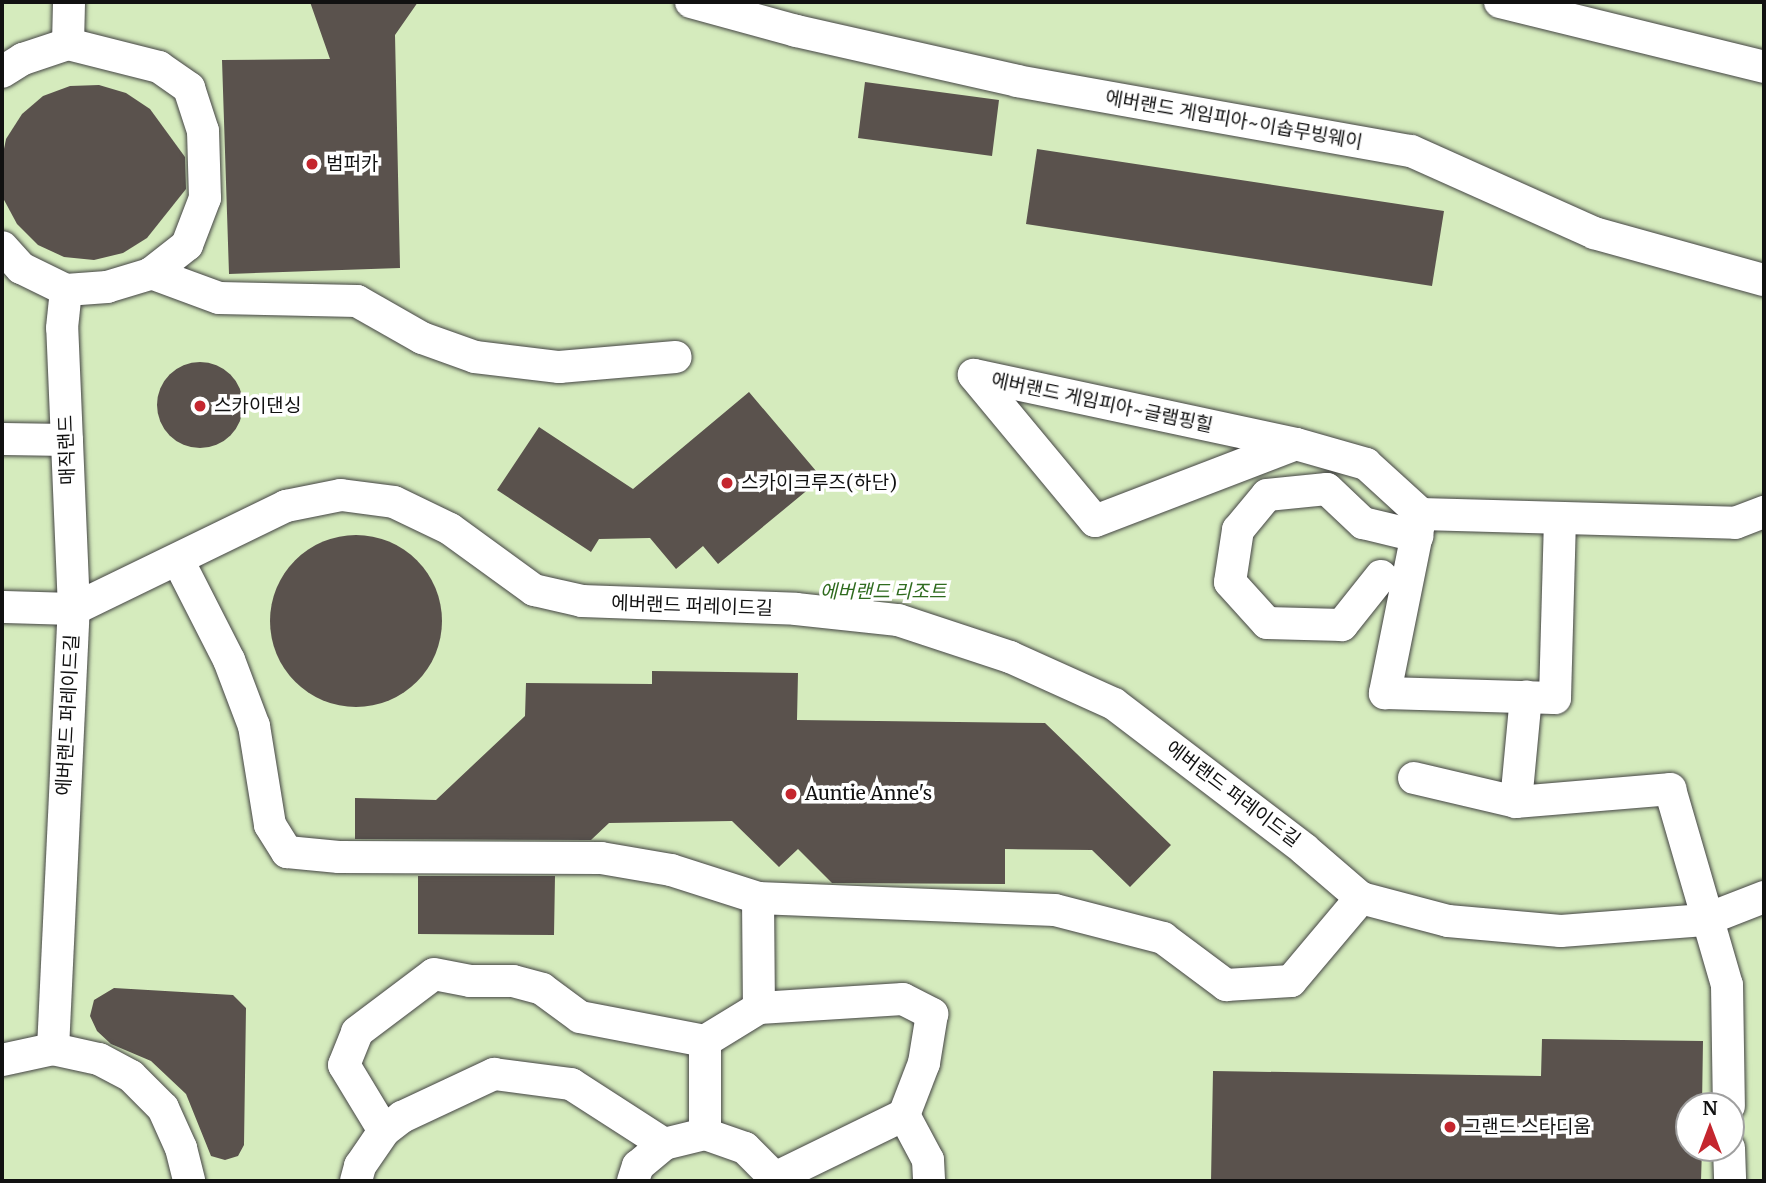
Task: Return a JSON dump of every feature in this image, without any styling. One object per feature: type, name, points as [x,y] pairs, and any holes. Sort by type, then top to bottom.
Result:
[{"type":"street","points":[[68,44],[69,2]]},
{"type":"street","name":"에버랜드 게임피아~이솝무빙웨이","points":[[691,2],[796,31],[1017,81],[1411,151],[1594,233],[1764,280]]},
{"type":"street","points":[[1500,2],[1764,67]]},
{"type":"street","points":[[2,72],[23,59],[68,44],[159,67],[189,88],[203,131],[205,198],[187,244],[151,273],[107,287],[65,290],[21,268],[2,247]]},
{"type":"street","points":[[151,273],[219,298],[357,302],[422,338],[475,357],[559,367],[676,357]]},
{"type":"street","name":"매직랜드","points":[[65,290],[67,440],[74,609]]},
{"type":"street","name":"에버랜드 게임피아~글램핑힐","points":[[1296,444],[1095,521],[974,375],[1296,444],[1366,464],[1419,525]]},
{"type":"street","points":[[2,439],[67,440]]},
{"type":"street","points":[[1381,576],[1342,625],[1267,622],[1230,582],[1238,530],[1267,495],[1327,489],[1363,523],[1419,525],[1560,518],[1735,523],[1764,512]]},
{"type":"street","name":"에버랜드 퍼레이드길","points":[[53,1049],[74,609],[179,562],[286,506],[341,495],[394,502],[450,529],[534,590],[546,593],[582,601],[796,609],[898,620],[1010,657],[1114,704],[1304,849],[1361,898],[1448,921],[1561,931],[1705,920],[1764,897]]},
{"type":"street","points":[[1419,525],[1385,693],[1555,698],[1560,518]]},
{"type":"street","points":[[179,562],[239,686],[254,726],[270,825],[287,852],[339,857],[601,858],[671,870],[758,898],[1055,910],[1163,938],[1226,985],[1291,981],[1361,898]]},
{"type":"street","points":[[2,607],[74,609]]},
{"type":"street","points":[[1517,802],[1526,696]]},
{"type":"street","points":[[1414,778],[1517,802],[1670,789],[1705,920],[1727,985],[1729,1092]]},
{"type":"street","points":[[758,898],[759,1008]]},
{"type":"street","points":[[384,1131],[344,1065],[357,1032],[434,974],[470,981],[513,981],[542,989],[580,1017],[705,1041],[759,1008],[903,999],[932,1014],[923,1063],[905,1115],[776,1180],[745,1148],[705,1134],[664,1144],[638,1166],[634,1181]]},
{"type":"street","points":[[705,1041],[705,1134]]},
{"type":"street","points":[[2,1060],[53,1049],[99,1059],[131,1076],[163,1108],[181,1148],[189,1181]]},
{"type":"street","points":[[356,1181],[360,1166],[384,1131],[435,1099],[494,1074],[571,1084],[664,1144]]},
{"type":"street","points":[[905,1115],[929,1160],[929,1181]]},
{"type":"street","points":[[1729,1162],[1730,1181]]},
{"type":"green space","name":"에버랜드 리조트","points":[[2,2],[1764,2],[1764,1181],[2,1181]]},
{"type":"building","name":"범퍼카","points":[[310,2],[418,2],[395,35],[400,268],[229,274],[222,60],[330,59]]},
{"type":"building","points":[[865,82],[999,100],[992,156],[858,138]]},
{"type":"building","points":[[99,85],[126,93],[150,109],[185,157],[186,189],[147,238],[123,253],[94,260],[64,257],[38,245],[17,224],[3,198],[2,159],[6,139],[22,114],[43,96],[70,86]]},
{"type":"building","points":[[1037,149],[1444,211],[1432,286],[1026,224]]},
{"type":"building","name":"스카이댄싱","points":[[200,362],[217,365],[236,381],[243,405],[240,422],[224,441],[200,448],[183,445],[164,429],[157,405],[160,388],[176,369]]},
{"type":"building","name":"스카이크루즈(하단)","points":[[749,392],[822,478],[718,564],[703,546],[676,569],[650,538],[599,539],[591,552],[497,490],[539,427],[633,489]]},
{"type":"building","points":[[356,535],[389,541],[417,560],[436,588],[442,621],[436,654],[417,682],[389,701],[356,707],[323,701],[295,682],[276,654],[270,621],[276,588],[295,560],[323,541]]},
{"type":"building","points":[[652,671],[798,673],[797,720],[1045,723],[1171,845],[1130,887],[1092,850],[1005,849],[1005,884],[832,883],[798,849],[779,867],[732,821],[609,823],[591,840],[355,839],[355,798],[436,800],[525,716],[526,683],[652,684]]},
{"type":"building","points":[[418,876],[555,876],[554,935],[418,934]]},
{"type":"building","points":[[114,988],[233,995],[246,1008],[244,1145],[238,1156],[225,1160],[211,1156],[186,1094],[151,1061],[111,1044],[97,1031],[90,1016],[94,1000]]},
{"type":"building","name":"그랜드 스타디움","points":[[1542,1039],[1703,1041],[1702,1092],[1675,1092],[1675,1162],[1702,1162],[1701,1181],[1211,1181],[1213,1071],[1541,1076]]},
{"type":"place","name":"범퍼카","points":[[312,164]]},
{"type":"place","name":"스카이댄싱","points":[[200,406]]},
{"type":"place","name":"스카이크루즈(하단)","points":[[727,483]]},
{"type":"place","name":"Auntie Anne's","points":[[791,794]]},
{"type":"place","name":"그랜드 스타디움","points":[[1450,1127]]}]
